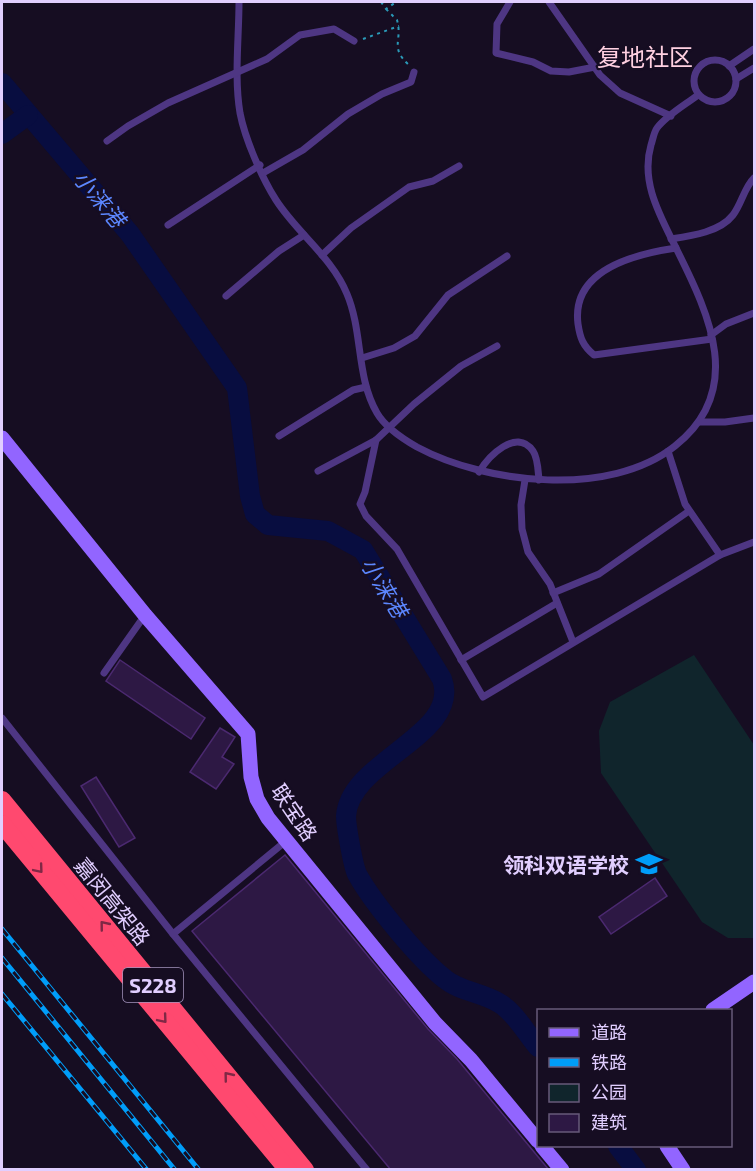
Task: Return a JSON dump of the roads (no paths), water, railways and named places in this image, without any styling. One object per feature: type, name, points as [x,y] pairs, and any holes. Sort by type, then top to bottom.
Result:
[{"type":"highway","name":"嘉闵高架路","points":[[2,800],[305,1170]]},
{"type":"highway","name":"嘉闵高架路","points":[[2,824],[288,1170]]},
{"type":"street","name":"联宝路","points":[[2,438],[145,615],[248,734],[251,777],[257,799],[286,841],[435,1023],[471,1060],[537,1140]]},
{"type":"street","points":[[716,1009],[754,982]]},
{"type":"street","points":[[543,1147],[562,1170]]},
{"type":"street","points":[[668,1147],[683,1170]]},
{"type":"lane","points":[[239,2],[240,113],[247,138],[276,200],[332,266],[348,294],[358,330],[366,387],[378,416],[402,438],[439,459],[479,472],[525,480],[539,480],[588,478],[640,466],[668,451],[706,415],[717,367],[712,337],[699,294],[655,209],[647,158],[656,129],[698,95]]},
{"type":"lane","points":[[510,2],[497,24],[496,53],[533,62],[552,71],[569,72],[595,67]]},
{"type":"lane","points":[[549,2],[595,67],[620,93],[671,117]]},
{"type":"lane","points":[[107,141],[128,126],[168,104],[267,59],[300,35],[334,29],[354,41]]},
{"type":"lane","points":[[729,66],[754,49]]},
{"type":"lane","points":[[721,60],[733,68],[736,79],[738,85],[734,94],[723,102],[708,102],[698,95],[694,84],[694,72],[705,61],[721,60]]},
{"type":"lane","points":[[736,79],[754,68]]},
{"type":"lane","points":[[263,173],[303,150],[348,114],[382,94],[411,82],[414,72]]},
{"type":"lane","points":[[168,225],[260,165]]},
{"type":"lane","points":[[322,255],[351,228],[409,187],[433,181],[459,166]]},
{"type":"lane","points":[[671,239],[713,230],[733,217],[748,184],[754,178]]},
{"type":"lane","points":[[226,296],[279,251],[304,235]]},
{"type":"lane","points":[[676,248],[634,257],[595,276],[577,314],[580,337],[585,348],[594,355],[712,337],[726,324],[754,312]]},
{"type":"lane","points":[[362,358],[394,348],[415,336],[448,295],[507,256]]},
{"type":"lane","points":[[318,471],[376,441],[461,366],[497,346]]},
{"type":"lane","points":[[279,436],[353,390],[366,387]]},
{"type":"lane","points":[[700,422],[754,418]]},
{"type":"lane","points":[[376,441],[365,492],[360,504],[366,516],[397,549],[483,697],[573,642],[665,591],[720,555],[754,542]]},
{"type":"lane","points":[[479,472],[487,459],[498,449],[512,443],[525,444],[533,451],[539,480]]},
{"type":"lane","points":[[668,451],[676,481],[689,511],[720,555]]},
{"type":"lane","points":[[525,480],[521,505],[522,528],[528,552],[553,593],[573,642]]},
{"type":"lane","points":[[553,593],[599,574],[689,511]]},
{"type":"lane","points":[[461,660],[557,603]]},
{"type":"lane","points":[[104,673],[145,615]]},
{"type":"lane","points":[[2,718],[173,934],[367,1170]]},
{"type":"lane","points":[[173,934],[286,841]]},
{"type":"waterway","name":"小涞港","points":[[2,83],[130,234],[237,388],[250,496],[255,514],[268,525],[328,531],[363,550],[442,679],[444,699],[436,716],[421,732],[366,779],[352,796],[346,816],[354,863],[357,874],[374,900],[397,930],[434,970],[451,983],[505,1007],[537,1046]]},
{"type":"waterway","points":[[2,134],[28,115]]},
{"type":"waterway","name":"小涞港","points":[[619,1147],[636,1170]]},
{"type":"railway","points":[[2,929],[199,1170]]},
{"type":"railway","points":[[2,958],[175,1170]]},
{"type":"railway","points":[[2,994],[147,1170]]},
{"type":"place","name":"领科双语学校","points":[[649,864]]},
{"type":"district","name":"复地社区","points":[[645,56]]}]
